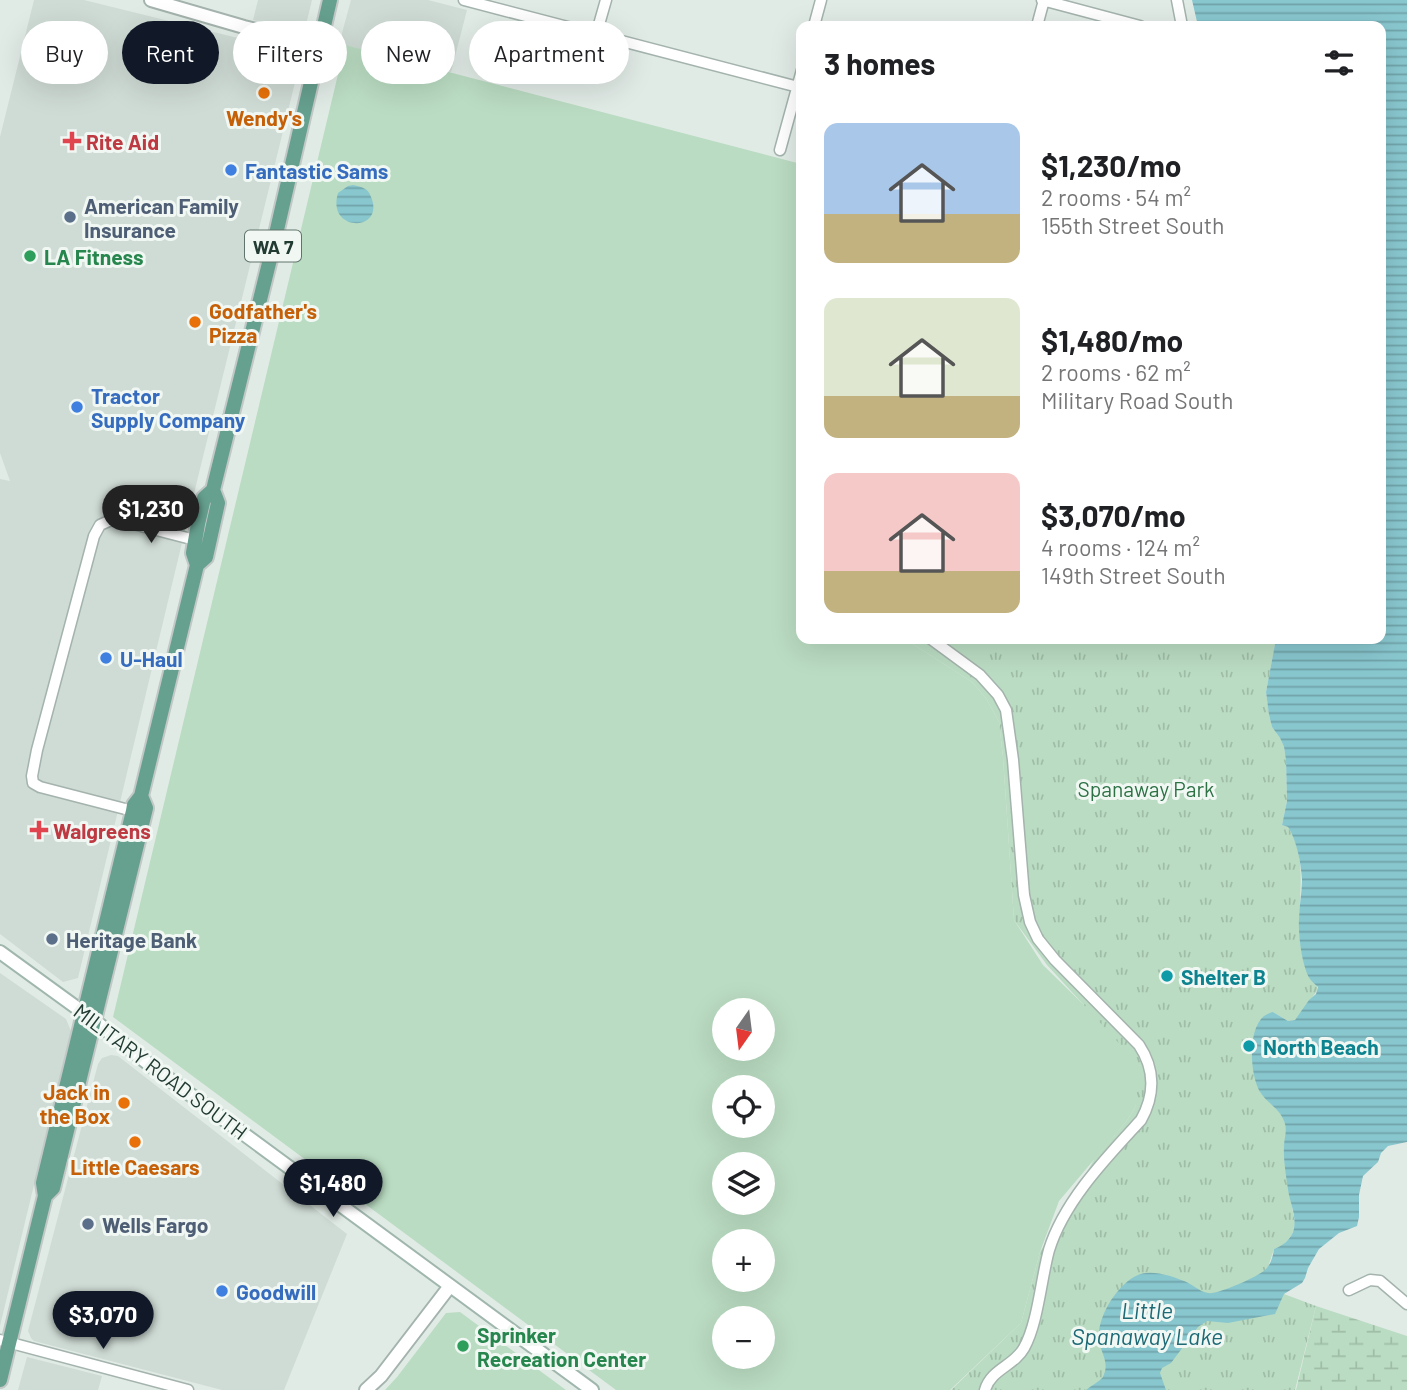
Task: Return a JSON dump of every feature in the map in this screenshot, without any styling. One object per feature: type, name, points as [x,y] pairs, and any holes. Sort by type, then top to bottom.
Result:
[{"type":"main road","points":[[151,0],[233,24]]},
{"type":"main road","name":"WA 7","points":[[325,21],[330,0]]},
{"type":"main road","name":"WA 7","points":[[197,565],[192,553],[204,498],[213,490],[310,84]]},
{"type":"main road","name":"WA 7","points":[[90,1018],[134,805],[141,796],[197,565],[206,557],[212,532],[218,503],[213,490]]},
{"type":"main road","name":"WA 7","points":[[0,1380],[5,1341],[45,1196],[43,1183],[146,807],[141,796]]},
{"type":"main road","name":"MILITARY ROAD SOUTH","points":[[0,952],[592,1390]]},
{"type":"main road","points":[[366,1390],[381,1376],[450,1286]]},
{"type":"street","points":[[464,0],[543,21]]},
{"type":"street","points":[[600,21],[606,0]]},
{"type":"street","points":[[815,21],[821,0]]},
{"type":"street","points":[[1038,21],[1043,0],[1121,21]]},
{"type":"street","points":[[1177,0],[1181,21]]},
{"type":"street","points":[[629,43],[796,86]]},
{"type":"street","points":[[780,150],[796,97]]},
{"type":"street","points":[[133,811],[33,783],[37,750],[97,528],[103,523],[118,520],[195,540]]},
{"type":"street","points":[[938,644],[980,675],[998,695],[1006,710],[1013,760],[1024,895],[1030,922],[1038,939],[1055,960],[1139,1045],[1150,1066],[1152,1082],[1145,1114],[1100,1165],[1063,1219],[1050,1248],[1029,1337],[1020,1354],[992,1376],[985,1390]]},
{"type":"street","points":[[1349,1290],[1370,1280],[1380,1281],[1407,1304]]},
{"type":"street","points":[[5,1341],[188,1390]]},
{"type":"shaded area","points":[[34,0],[84,0],[169,21],[122,21],[122,84],[219,84],[219,33],[233,37],[233,84],[295,84],[78,978],[63,982],[0,934],[0,479],[10,481],[0,453],[0,137],[21,52],[21,84],[108,84],[108,21],[29,21]]},
{"type":"shaded area","points":[[258,0],[312,0],[307,21],[253,20]]},
{"type":"shaded area","points":[[351,0],[428,0],[467,10],[455,56],[455,21],[361,21],[361,50],[347,46],[345,21]]},
{"type":"shaded area","points":[[0,973],[66,1019],[71,1031],[0,1326]]},
{"type":"shaded area","points":[[118,1056],[347,1234],[284,1390],[222,1390],[34,1341],[31,1338],[28,1331],[98,1064],[102,1058]]},
{"type":"shaded area","points":[[27,1357],[102,1376],[98,1390],[18,1390]]},
{"type":"green space","points":[[347,46],[361,49],[361,84],[455,84],[455,74],[469,77],[469,84],[494,84],[796,163],[796,644],[913,644],[972,682],[986,698],[999,722],[1014,920],[1043,965],[1129,1049],[1140,1066],[1141,1080],[1135,1108],[1059,1201],[1040,1252],[1021,1323],[950,1390],[616,1390],[113,1017],[336,84],[347,84]]},
{"type":"green space","name":"Spanaway Park","points":[[913,644],[1275,644],[1266,692],[1272,727],[1284,747],[1286,761],[1287,801],[1282,825],[1288,827],[1299,856],[1302,949],[1317,986],[1316,992],[1295,1020],[1288,1021],[1273,1012],[1260,1092],[1283,1116],[1286,1127],[1284,1147],[1295,1223],[1292,1235],[1282,1246],[1274,1249],[1268,1267],[1284,1294],[1316,1306],[1295,1390],[951,1390],[1021,1323],[1040,1252],[1095,1158],[1135,1108],[1140,1066],[1047,965],[1014,920],[999,722],[986,698],[972,682]]},
{"type":"green space","points":[[1316,1306],[1407,1336],[1407,1390],[1296,1390]]},
{"type":"green space","name":"Sprinker Recreation Center","points":[[460,1312],[566,1390],[385,1390],[446,1313]]},
{"type":"water","name":"Little Spanaway Lake","points":[[1192,0],[1407,0],[1407,1142],[1388,1146],[1381,1153],[1378,1162],[1363,1176],[1357,1226],[1339,1233],[1319,1249],[1302,1283],[1284,1294],[1275,1314],[1228,1323],[1207,1321],[1198,1327],[1171,1363],[1162,1368],[1160,1373],[1166,1390],[1086,1390],[1102,1379],[1105,1372],[1099,1341],[1104,1312],[1130,1279],[1143,1273],[1155,1273],[1187,1282],[1205,1292],[1220,1291],[1262,1272],[1268,1267],[1274,1249],[1290,1238],[1293,1232],[1294,1218],[1284,1158],[1285,1125],[1280,1113],[1260,1092],[1252,1064],[1253,1042],[1255,1031],[1264,1016],[1273,1012],[1288,1021],[1295,1020],[1316,994],[1318,987],[1307,974],[1301,950],[1301,867],[1291,833],[1288,827],[1282,825],[1287,801],[1286,761],[1284,747],[1272,727],[1266,692],[1275,644],[1386,644],[1386,21],[1197,21]]},
{"type":"water","points":[[353,185],[362,187],[371,197],[373,209],[364,222],[347,221],[340,215],[337,206],[338,193]]},
{"type":"place","name":"Wendy's","points":[[264,93]]},
{"type":"place","name":"Rite Aid","points":[[72,141]]},
{"type":"place","name":"Fantastic Sams","points":[[231,170]]},
{"type":"place","name":"American Family Insurance","points":[[70,217]]},
{"type":"place","name":"LA Fitness","points":[[30,256]]},
{"type":"place","name":"Godfather's Pizza","points":[[195,322]]},
{"type":"place","name":"Tractor Supply Company","points":[[77,407]]},
{"type":"place","name":"U-Haul","points":[[106,658]]},
{"type":"place","name":"Walgreens","points":[[39,830]]},
{"type":"place","name":"Heritage Bank","points":[[52,939]]},
{"type":"place","name":"Shelter B","points":[[1167,976]]},
{"type":"place","name":"North Beach","points":[[1249,1046]]},
{"type":"place","name":"Jack in the Box","points":[[124,1103]]},
{"type":"place","name":"Little Caesars","points":[[135,1142]]},
{"type":"place","name":"Wells Fargo","points":[[88,1224]]},
{"type":"place","name":"Goodwill","points":[[222,1291]]},
{"type":"place","name":"Sprinker Recreation Center","points":[[463,1346]]}]
